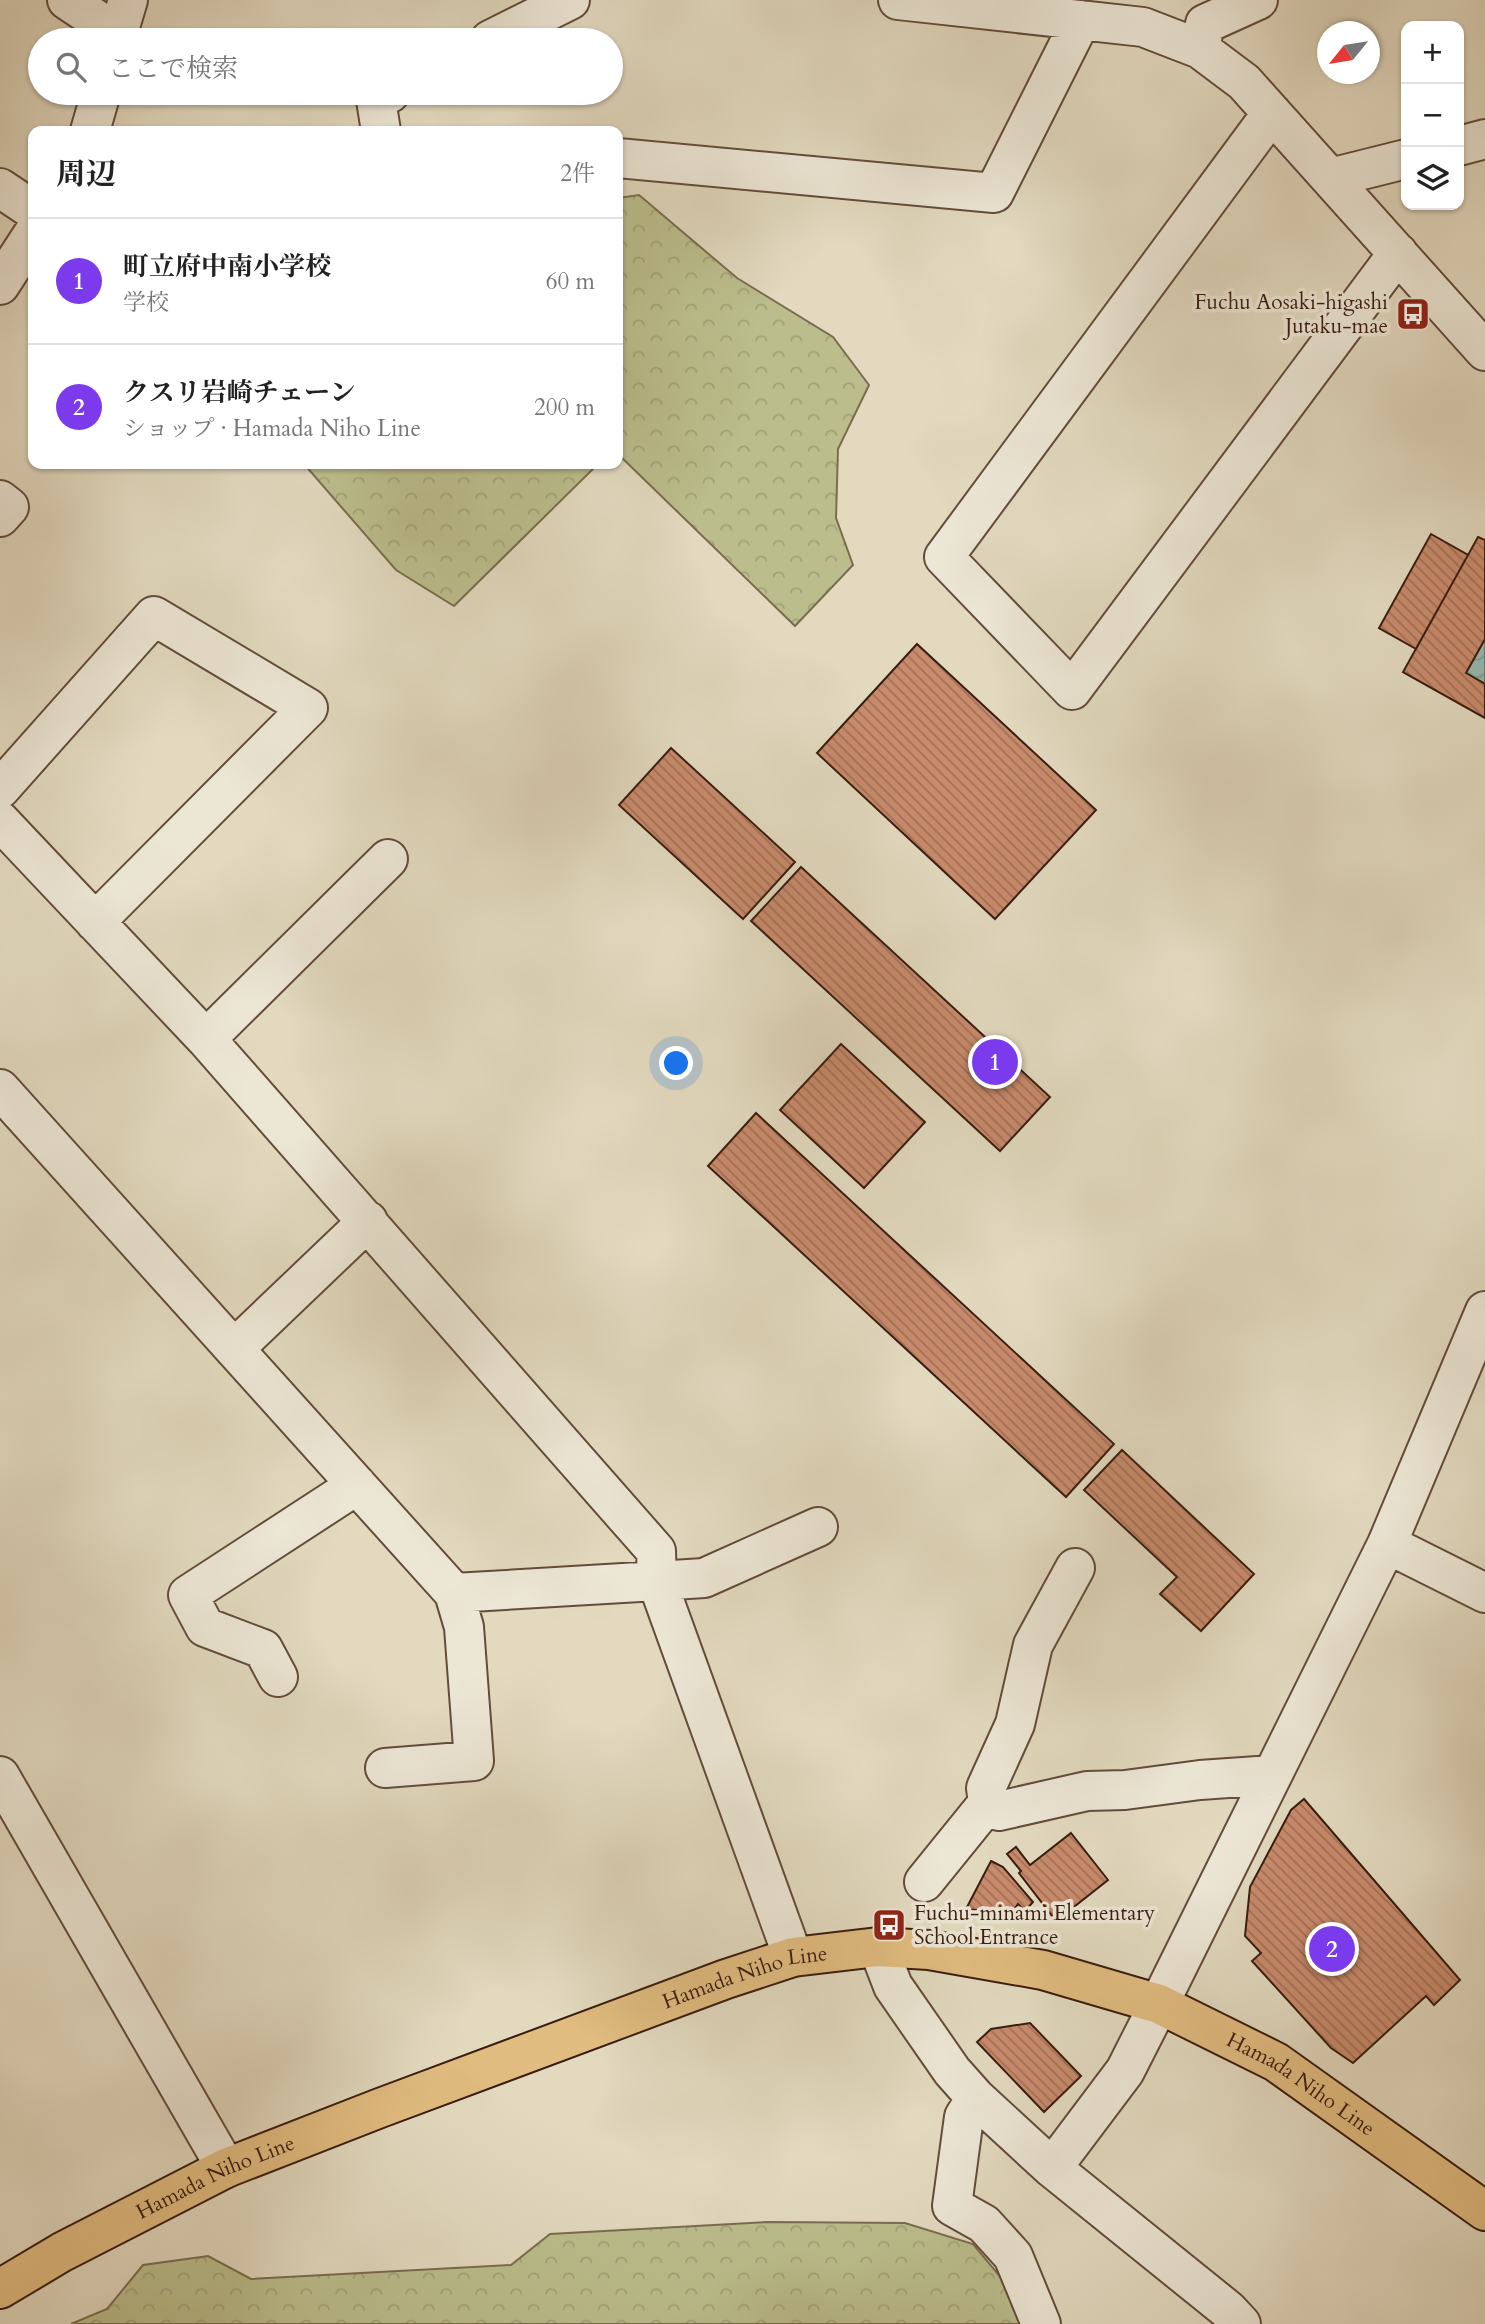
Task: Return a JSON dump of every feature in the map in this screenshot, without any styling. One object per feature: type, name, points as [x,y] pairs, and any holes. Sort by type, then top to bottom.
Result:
[{"type":"main road","name":"Hamada Niho Line","points":[[0,2289],[61,2252],[226,2168],[713,1983],[793,1957],[878,1947],[929,1950],[1042,1970],[1159,2004],[1276,2062],[1485,2211]]},
{"type":"street","points":[[67,0],[121,25]]},
{"type":"street","points":[[514,28],[570,0]]},
{"type":"street","points":[[898,0],[948,3],[1143,27],[1200,24],[1258,0]]},
{"type":"street","points":[[623,158],[994,193],[1081,20]]},
{"type":"street","points":[[1200,24],[1244,82],[1485,351]]},
{"type":"street","points":[[91,126],[98,105]]},
{"type":"street","points":[[377,105],[380,126]]},
{"type":"street","points":[[1272,113],[944,557],[1072,690],[1398,253]]},
{"type":"street","points":[[1464,145],[1485,139]]},
{"type":"street","points":[[1331,178],[1401,160]]},
{"type":"street","points":[[0,188],[28,206]]},
{"type":"street","points":[[0,285],[28,242]]},
{"type":"street","points":[[0,500],[9,507],[0,516]]},
{"type":"street","points":[[7,765],[154,616],[307,708],[95,922]]},
{"type":"street","points":[[0,821],[206,1039],[656,1551],[657,1581],[793,1957]]},
{"type":"street","points":[[206,1039],[388,859]]},
{"type":"street","points":[[0,1089],[454,1593],[464,1627],[474,1761],[385,1768]]},
{"type":"street","points":[[234,1349],[368,1221]]},
{"type":"street","points":[[1052,2168],[1125,2071],[1159,2004],[1387,1544],[1485,1311]]},
{"type":"street","points":[[278,1677],[263,1648],[205,1626],[188,1595],[357,1485]]},
{"type":"street","points":[[454,1593],[704,1578],[818,1527]]},
{"type":"street","points":[[1387,1544],[1485,1593]]},
{"type":"street","points":[[1075,1569],[1033,1645],[1015,1724],[986,1788],[988,1803],[999,1811],[1087,1791],[1125,1790],[1200,1780],[1272,1775]]},
{"type":"street","points":[[0,1776],[226,2168]]},
{"type":"street","points":[[924,1882],[988,1803]]},
{"type":"street","points":[[878,1947],[893,1986],[952,2071],[976,2098],[1052,2168],[1228,2310],[1241,2324]]},
{"type":"street","points":[[976,2098],[964,2118],[952,2206],[984,2224],[1013,2256],[1041,2324]]},
{"type":"green space","points":[[639,195],[737,278],[833,337],[869,385],[838,449],[836,518],[853,565],[795,626],[623,459],[623,197]]},
{"type":"green space","points":[[308,469],[593,469],[454,606],[396,570]]},
{"type":"green space","points":[[768,2222],[905,2223],[973,2244],[1018,2298],[1023,2324],[71,2324],[107,2309],[143,2265],[208,2256],[251,2279],[511,2265],[550,2234]]},
{"type":"water","points":[[1485,639],[1485,684],[1466,673]]},
{"type":"building","points":[[1431,534],[1468,555],[1416,649],[1379,628]]},
{"type":"building","points":[[1478,537],[1485,540],[1485,639],[1466,673],[1485,684],[1485,718],[1403,672]]},
{"type":"building","points":[[917,644],[1096,810],[995,919],[817,753]]},
{"type":"building","points":[[671,748],[795,862],[743,919],[619,805]]},
{"type":"building","points":[[801,867],[1050,1097],[1000,1151],[751,921]]},
{"type":"building","points":[[841,1044],[925,1122],[864,1188],[780,1110]]},
{"type":"building","points":[[756,1113],[1114,1444],[1066,1497],[708,1166]]},
{"type":"building","points":[[1122,1450],[1254,1574],[1201,1631],[1160,1594],[1177,1577],[1084,1490]]},
{"type":"building","points":[[1304,1799],[1460,1980],[1434,2005],[1426,1996],[1353,2063],[1331,2048],[1252,1961],[1261,1953],[1245,1936],[1250,1887],[1291,1810]]},
{"type":"building","points":[[1071,1833],[1108,1880],[1056,1921],[1007,1854],[1016,1847],[1030,1865]]},
{"type":"building","points":[[991,1861],[1003,1867],[1033,1902],[1025,1911],[1018,1904],[1011,1914],[966,1909]]},
{"type":"building","points":[[1030,2023],[1081,2076],[1044,2112],[977,2042],[991,2029]]},
{"type":"place","name":"Fuchu Aosaki-higashi Jutaku-mae","points":[[1413,314]]},
{"type":"place","name":"町立府中南小学校","points":[[995,1062]]},
{"type":"place","name":"Fuchu-minami Elementary School Entrance","points":[[889,1925]]},
{"type":"place","name":"クスリ岩崎チェーン","points":[[1332,1949]]}]
